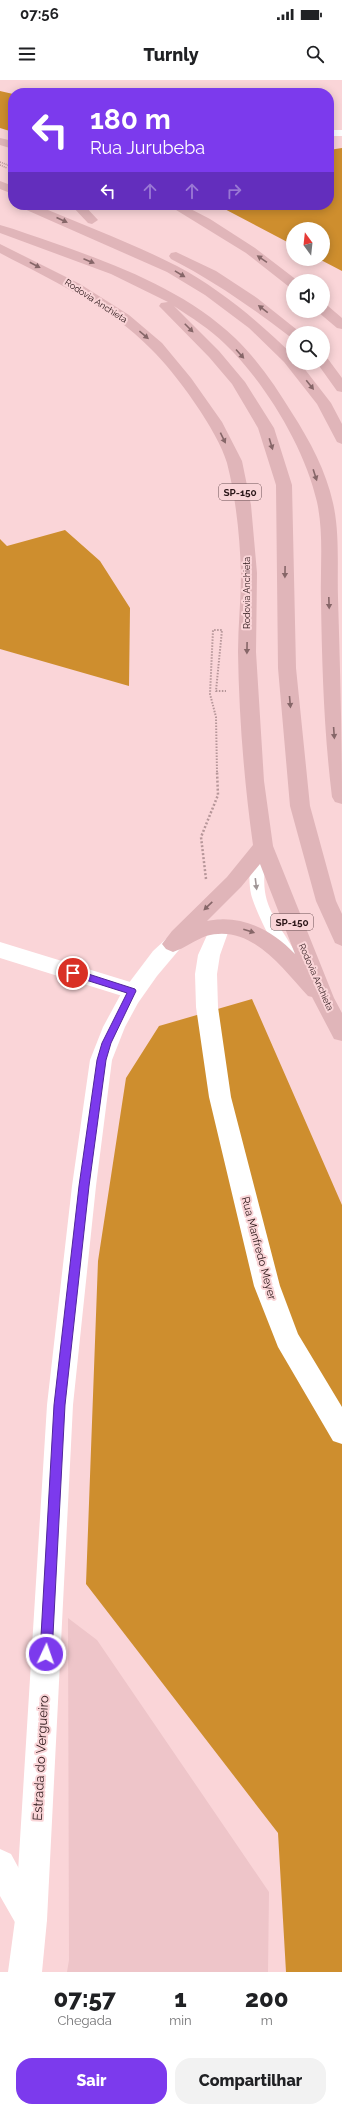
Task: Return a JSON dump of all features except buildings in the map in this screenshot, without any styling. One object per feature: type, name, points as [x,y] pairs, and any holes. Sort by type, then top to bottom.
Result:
[{"type":"highway","points":[[37,210],[172,269],[210,292],[254,325],[288,359],[324,403],[342,439]]},
{"type":"highway","points":[[65,210],[105,225]]},
{"type":"highway","points":[[81,210],[92,220]]},
{"type":"highway","points":[[183,210],[216,228],[277,269],[286,277]]},
{"type":"highway","points":[[0,229],[87,260],[153,289],[201,317],[223,335],[242,355],[273,394],[298,434],[315,472],[327,513],[332,696],[336,757],[342,797]]},
{"type":"highway","name":"Rodovia Anchieta","points":[[0,248],[75,286],[124,318],[157,346],[186,381],[215,422],[234,461],[243,505],[249,573],[247,667],[254,781],[263,846],[322,998],[342,1033]]},
{"type":"highway","points":[[164,250],[211,274],[286,327]]},
{"type":"highway","points":[[153,289],[169,310],[214,354],[238,382],[266,428],[284,485],[287,668],[300,806],[326,901],[342,938]]},
{"type":"highway","points":[[330,315],[342,325]]},
{"type":"highway","points":[[329,370],[342,388]]},
{"type":"highway","points":[[173,944],[208,906],[234,882],[263,846]]},
{"type":"highway","points":[[173,944],[200,930],[220,927],[238,927],[266,938],[322,998]]},
{"type":"street","name":"Rua Manfredo Meyer","points":[[220,927],[209,955],[206,974],[207,1007],[220,1097],[267,1286],[287,1340],[342,1432]]},
{"type":"street","name":"Estrada do Vergueiro","points":[[25,1972],[30,1920],[61,1397],[84,1186],[101,1060],[107,1043],[132,991],[152,965],[173,944]]},
{"type":"street","points":[[0,950],[132,991]]},
{"type":"street","points":[[0,1865],[30,1920]]},
{"type":"path","points":[[208,906],[201,837],[218,795],[216,716],[210,694],[213,632],[214,630],[218,629],[222,630],[222,635],[216,691]]},
{"type":"shaded area","points":[[0,91],[8,93],[8,130],[0,128]]},
{"type":"shaded area","points":[[342,148],[342,271],[330,265],[330,222],[286,222],[286,241],[226,210],[334,210],[334,149]]},
{"type":"shaded area","points":[[65,530],[100,561],[130,608],[129,686],[0,649],[0,539],[7,546]]},
{"type":"shaded area","points":[[252,999],[342,1205],[342,1972],[286,1972],[278,1833],[86,1584],[98,1261],[126,1078],[159,1026]]},
{"type":"shaded area","points":[[68,1618],[97,1640],[269,1892],[268,1972],[67,1972],[69,1960]]},
{"type":"route","points":[[46,1654],[60,1405],[84,1186],[101,1060],[107,1043],[132,991],[73,973]]}]
